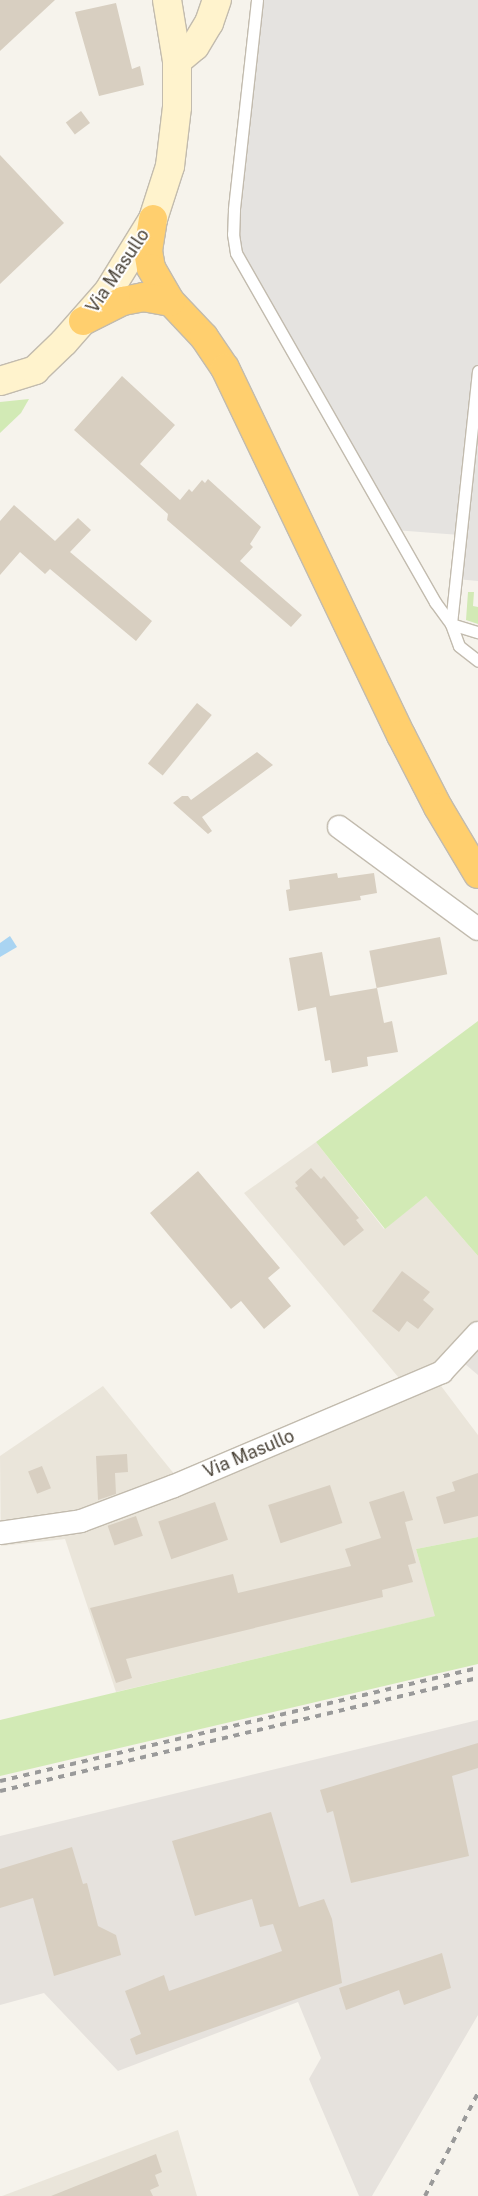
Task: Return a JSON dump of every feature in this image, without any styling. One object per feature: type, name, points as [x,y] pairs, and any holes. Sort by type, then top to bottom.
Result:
[{"type":"highway","points":[[152,219],[148,251],[151,268],[171,302],[204,336],[225,368],[345,620],[438,807],[478,874]]},
{"type":"highway","points":[[83,321],[123,301],[143,297],[171,302]]},
{"type":"main road","name":"Via Masullo","points":[[0,380],[35,370],[83,321],[123,270],[152,219],[170,166],[175,136],[176,62],[167,0]]},
{"type":"main road","points":[[176,62],[195,46],[209,23],[217,0]]},
{"type":"street","points":[[339,827],[478,929]]},
{"type":"street","name":"Via Masullo","points":[[0,1533],[81,1521],[174,1486],[442,1372],[478,1333]]},
{"type":"lane","points":[[257,0],[234,210],[233,234],[236,253],[370,482],[435,602],[451,624],[459,646],[478,661]]},
{"type":"lane","points":[[451,624],[478,371]]},
{"type":"lane","points":[[451,624],[478,632]]},
{"type":"shaded area","points":[[257,0],[478,0],[478,581],[456,579],[460,535],[394,530],[263,299],[233,234]]},
{"type":"shaded area","points":[[316,1142],[384,1229],[426,1196],[478,1256],[478,1320],[429,1370],[478,1435],[478,1537],[416,1549],[436,1616],[116,1692],[65,1539],[1,1546],[0,1456],[103,1386],[175,1475],[399,1378],[244,1193]]},
{"type":"shaded area","points":[[478,1350],[478,1375],[465,1364]]},
{"type":"shaded area","points":[[478,1720],[478,2015],[372,2196],[359,2196],[309,2079],[321,2058],[298,2002],[118,2071],[44,1993],[0,2005],[0,1836]]},
{"type":"shaded area","points":[[178,2130],[197,2196],[2,2196]]},
{"type":"green space","points":[[29,399],[21,413],[0,433],[0,402]]},
{"type":"green space","points":[[468,592],[474,592],[473,606],[478,607],[478,624],[466,620]]},
{"type":"green space","points":[[478,1021],[478,1256],[426,1196],[385,1229],[316,1142]]},
{"type":"green space","points":[[478,1537],[478,1664],[0,1776],[0,1720],[435,1616],[416,1549]]},
{"type":"water","points":[[10,936],[17,947],[0,957],[0,943]]},
{"type":"building","points":[[0,0],[55,0],[0,51]]},
{"type":"building","points":[[116,3],[132,69],[140,66],[144,85],[99,96],[75,12]]},
{"type":"building","points":[[81,111],[90,123],[75,134],[66,122]]},
{"type":"building","points":[[0,155],[64,223],[0,284]]},
{"type":"building","points":[[122,376],[175,425],[140,464],[180,500],[189,489],[192,492],[202,480],[205,483],[208,479],[261,527],[250,544],[253,547],[240,561],[302,615],[291,627],[167,520],[168,514],[74,430]]},
{"type":"building","points":[[14,505],[55,541],[78,518],[91,530],[70,552],[152,621],[136,641],[50,569],[45,574],[20,552],[0,575],[0,521]]},
{"type":"building","points":[[197,703],[212,715],[163,776],[148,764]]},
{"type":"building","points":[[257,752],[273,765],[202,817],[212,831],[208,834],[173,803],[182,796],[188,796],[191,800]]},
{"type":"building","points":[[337,873],[338,878],[374,873],[377,893],[360,896],[361,900],[289,911],[286,890],[290,889],[289,880]]},
{"type":"building","points":[[440,937],[447,974],[377,988],[369,951]]},
{"type":"building","points":[[322,952],[330,996],[377,988],[384,1023],[392,1021],[398,1052],[367,1057],[368,1066],[332,1073],[330,1060],[325,1061],[316,1007],[298,1011],[289,958]]},
{"type":"building","points":[[311,1168],[321,1179],[324,1176],[359,1218],[356,1220],[364,1230],[344,1246],[295,1188],[298,1186],[295,1182]]},
{"type":"building","points":[[198,1171],[280,1268],[268,1278],[291,1306],[264,1329],[241,1301],[231,1309],[150,1213]]},
{"type":"building","points":[[402,1271],[430,1292],[423,1300],[434,1309],[418,1329],[407,1321],[399,1332],[372,1311]]},
{"type":"building","points":[[127,1454],[128,1472],[115,1473],[116,1494],[98,1500],[96,1456]]},
{"type":"building","points":[[42,1466],[51,1488],[37,1494],[28,1472]]},
{"type":"building","points":[[478,1473],[478,1516],[444,1524],[436,1497],[455,1491],[452,1482]]},
{"type":"building","points":[[330,1485],[342,1523],[281,1543],[268,1505]]},
{"type":"building","points":[[404,1491],[413,1520],[405,1522],[416,1563],[408,1565],[413,1582],[382,1590],[383,1597],[126,1659],[132,1678],[116,1683],[90,1608],[233,1574],[238,1593],[351,1566],[345,1549],[381,1538],[369,1502]]},
{"type":"building","points":[[215,1502],[228,1540],[171,1559],[158,1522]]},
{"type":"building","points":[[136,1516],[143,1536],[114,1546],[108,1526]]},
{"type":"building","points":[[478,1743],[478,1768],[452,1776],[469,1856],[351,1883],[333,1811],[327,1813],[320,1790]]},
{"type":"building","points":[[271,1812],[299,1907],[324,1899],[332,1919],[342,1983],[136,2055],[130,2039],[141,2034],[125,1991],[164,1975],[169,1991],[282,1951],[273,1924],[260,1927],[252,1899],[195,1916],[172,1841]]},
{"type":"building","points":[[72,1847],[83,1884],[87,1883],[98,1926],[116,1935],[121,1955],[54,1976],[33,1898],[0,1908],[0,1869]]},
{"type":"building","points":[[442,1953],[451,1988],[404,2005],[399,1990],[346,2010],[339,1988]]},
{"type":"building","points":[[156,2154],[162,2172],[155,2175],[159,2186],[150,2190],[153,2196],[51,2196]]},
{"type":"railway","points":[[0,1781],[478,1668]]},
{"type":"railway","points":[[0,1791],[478,1678]]},
{"type":"railway","points":[[425,2196],[478,2093]]}]
